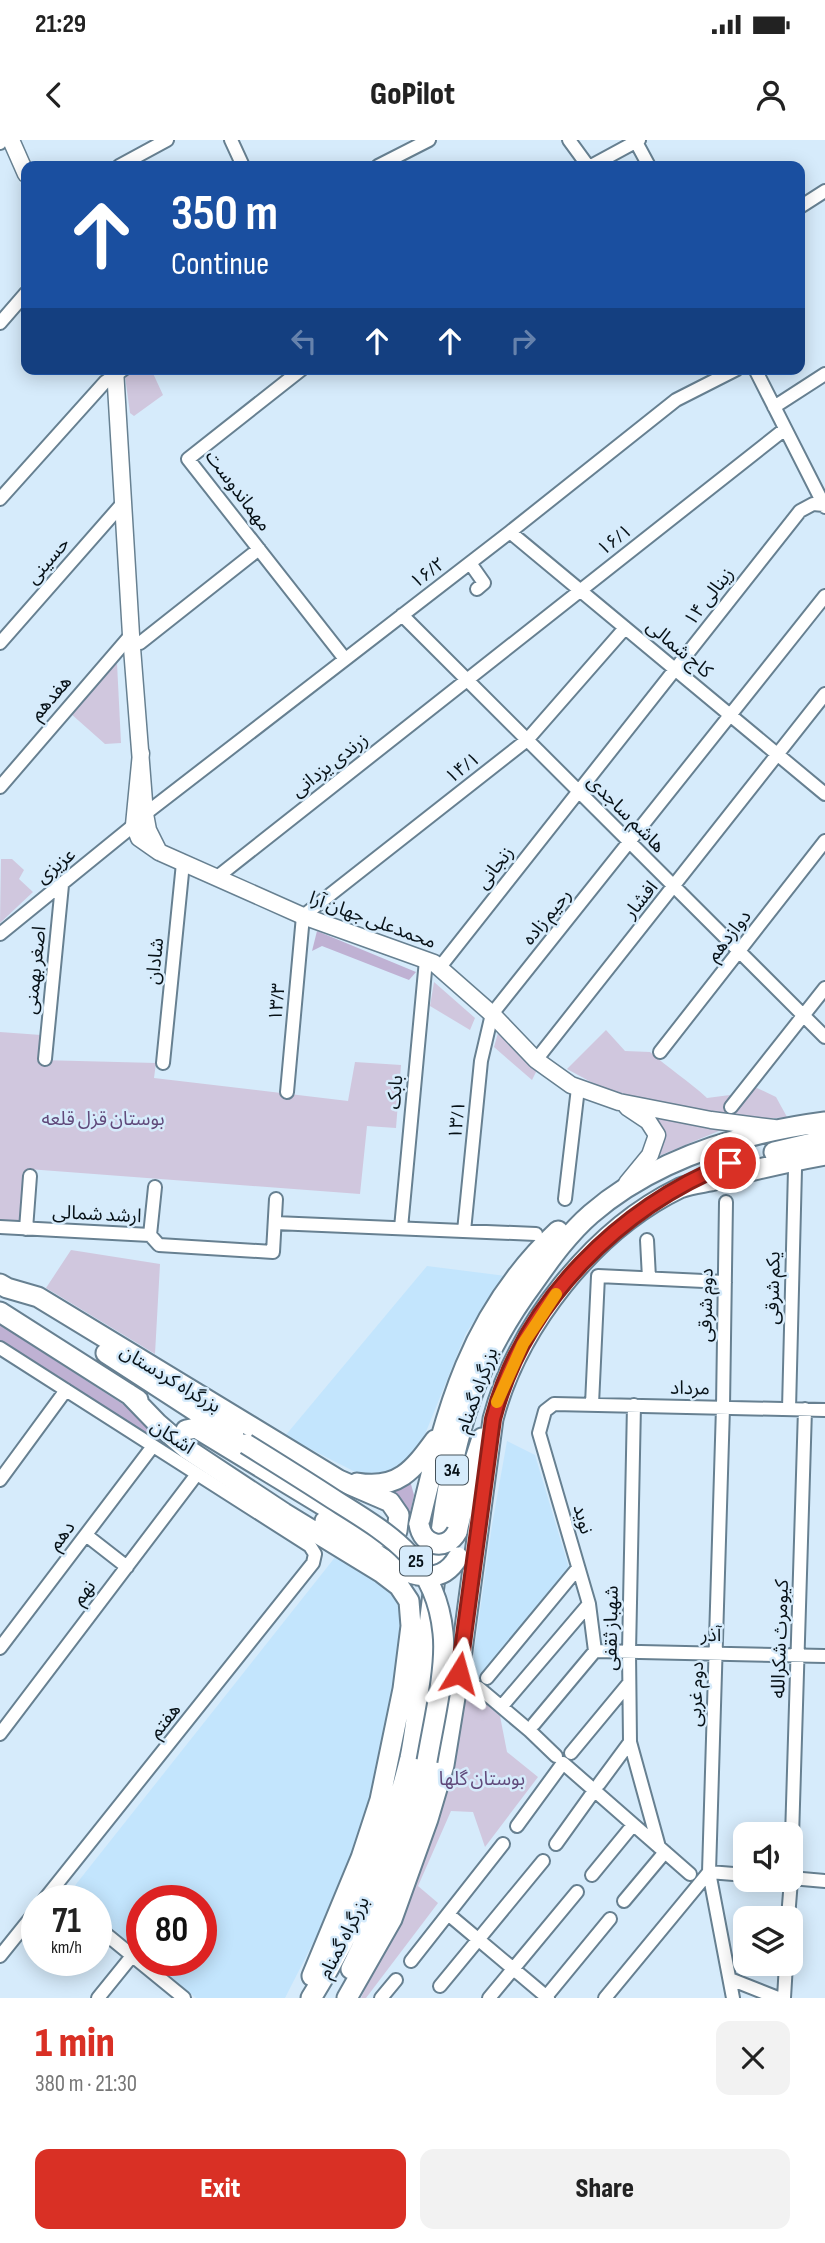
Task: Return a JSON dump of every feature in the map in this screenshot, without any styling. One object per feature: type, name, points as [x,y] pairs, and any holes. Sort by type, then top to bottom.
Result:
[{"type":"highway","name":"بزرگراه گمنام","points":[[311,1998],[344,1941],[377,1866],[410,1756],[428,1643],[445,1505],[457,1443],[475,1382],[495,1339],[555,1253],[590,1214],[615,1196],[655,1171],[712,1146],[777,1129],[825,1122]]},
{"type":"highway","points":[[682,1187],[695,1178],[730,1163],[825,1140]]},
{"type":"highway","name":"بزرگراه گمنام","points":[[347,1998],[392,1919],[428,1819],[444,1765],[493,1419],[498,1398],[519,1353],[540,1316],[561,1288],[607,1238],[630,1219],[682,1187],[825,1154]]},
{"type":"highway","points":[[493,1419],[479,1444],[457,1532],[444,1544],[432,1543],[422,1536],[419,1524],[441,1431],[471,1351],[505,1293],[556,1234],[572,1222],[590,1214]]},
{"type":"highway","name":"25","points":[[3,1286],[394,1538],[428,1579],[436,1597],[444,1635],[443,1660],[427,1761],[396,1866],[360,1953],[336,1998]]},
{"type":"highway","name":"بزرگراه کردستان","points":[[0,1312],[186,1430],[196,1428],[372,1535],[385,1538],[397,1531],[400,1520],[394,1505],[339,1480],[38,1297],[3,1286]]},
{"type":"highway","points":[[130,1394],[158,1424],[187,1449],[382,1573],[399,1586],[409,1601],[411,1626],[402,1689],[380,1800],[361,1858],[304,1998]]},
{"type":"highway","name":"25","points":[[186,1430],[385,1560],[413,1574],[428,1577],[439,1576],[450,1568],[468,1539],[483,1454],[493,1419]]},
{"type":"highway","points":[[339,1480],[376,1485],[396,1480],[414,1468],[441,1431]]},
{"type":"main road","points":[[11,140],[21,163]]},
{"type":"main road","points":[[119,375],[123,503],[135,639],[141,753],[139,819]]},
{"type":"main road","name":"محمدعلی جهان آرا","points":[[139,819],[139,838],[159,852],[303,916],[433,963],[492,1014],[536,1060],[555,1075],[578,1088],[619,1102]]},
{"type":"main road","points":[[619,1102],[711,1120],[777,1129]]},
{"type":"main road","points":[[615,1196],[650,1155],[657,1140],[656,1131],[648,1121],[619,1102]]},
{"type":"main road","points":[[801,1125],[825,1116]]},
{"type":"street","points":[[128,161],[167,140]]},
{"type":"street","points":[[230,140],[240,161]]},
{"type":"street","points":[[388,161],[429,140]]},
{"type":"street","points":[[569,140],[585,161]]},
{"type":"street","points":[[599,161],[638,141],[647,161]]},
{"type":"street","points":[[805,204],[825,191]]},
{"type":"street","points":[[0,323],[21,299]]},
{"type":"street","points":[[774,407],[825,374]]},
{"type":"street","points":[[0,499],[96,391],[114,375]]},
{"type":"street","name":"مهماندوست","points":[[294,375],[188,459],[345,659]]},
{"type":"street","name":"۱۶/۲","points":[[139,819],[676,400],[725,375]]},
{"type":"street","points":[[758,375],[825,506]]},
{"type":"street","name":"۱۶/۱","points":[[467,680],[785,429]]},
{"type":"street","name":"حسینی","points":[[0,643],[123,503]]},
{"type":"street","name":"زینالی ۱۴","points":[[578,791],[800,512],[813,504],[825,506]]},
{"type":"street","name":"کاج شمالی","points":[[510,532],[825,793]]},
{"type":"street","name":"هفدهم","points":[[0,787],[135,639],[259,549]]},
{"type":"street","points":[[470,563],[484,583],[477,589]]},
{"type":"street","name":"رحیم زاده","points":[[492,1014],[825,596]]},
{"type":"street","name":"هاشم ساجدی","points":[[402,615],[825,1037]]},
{"type":"street","name":"۱۴/۱","points":[[303,916],[527,740],[625,628]]},
{"type":"street","name":"زرندی یزدانی","points":[[215,878],[467,680]]},
{"type":"street","name":"افشار","points":[[536,1060],[825,694]]},
{"type":"street","name":"زنجانی","points":[[433,963],[578,791]]},
{"type":"street","name":"عزیزی","points":[[0,934],[139,819]]},
{"type":"street","name":"دوازدهم","points":[[660,1052],[825,841]]},
{"type":"street","name":"شادان","points":[[163,1063],[183,863]]},
{"type":"street","name":"اصغر بهمنی","points":[[45,1059],[62,885]]},
{"type":"street","name":"۱۳/۳","points":[[287,1092],[303,916]]},
{"type":"street","name":"بابک","points":[[401,1228],[433,963]]},
{"type":"street","points":[[731,1107],[825,988]]},
{"type":"street","name":"۱۳/۱","points":[[464,1231],[481,1061],[492,1014]]},
{"type":"street","points":[[565,1199],[578,1088]]},
{"type":"street","name":"یکم شرقی","points":[[789,1409],[795,1169]]},
{"type":"street","points":[[26,1229],[30,1175]]},
{"type":"street","points":[[150,1235],[155,1187]]},
{"type":"street","points":[[276,1199],[275,1223],[536,1234]]},
{"type":"street","name":"دوم شرقی","points":[[723,1408],[726,1202]]},
{"type":"street","name":"ارشد شمالی","points":[[0,1227],[150,1235],[159,1245],[273,1252],[275,1223]]},
{"type":"street","points":[[647,1240],[649,1278]]},
{"type":"street","points":[[592,1404],[598,1276],[725,1282]]},
{"type":"street","name":"اشکان","points":[[0,1348],[310,1546],[315,1554],[313,1563]]},
{"type":"street","points":[[0,1480],[66,1390]]},
{"type":"street","name":"مرداد","points":[[554,1404],[825,1410]]},
{"type":"street","name":"نوید","points":[[554,1404],[545,1411],[539,1433],[589,1604],[595,1651]]},
{"type":"street","name":"شهباز ثقفی","points":[[634,1405],[630,1742],[662,1850]]},
{"type":"street","name":"دوم غربی","points":[[723,1408],[709,1871],[733,1998]]},
{"type":"street","name":"کیومرث شکرالله","points":[[793,1822],[805,1409]]},
{"type":"street","name":"دهم","points":[[0,1648],[153,1446]]},
{"type":"street","name":"نهم","points":[[0,1734],[197,1474]]},
{"type":"street","points":[[86,1535],[127,1567]]},
{"type":"street","name":"هفتم","points":[[57,1885],[313,1563]]},
{"type":"street","points":[[578,1568],[483,1683],[502,1706],[597,1787],[633,1825],[690,1874]]},
{"type":"street","points":[[502,1706],[589,1604]]},
{"type":"street","points":[[534,1724],[595,1651]]},
{"type":"street","name":"آذر","points":[[595,1651],[825,1656]]},
{"type":"street","points":[[517,1826],[563,1757],[629,1683]]},
{"type":"street","points":[[556,1844],[630,1742]]},
{"type":"street","points":[[592,1875],[633,1825]]},
{"type":"street","points":[[411,1961],[503,1844]]},
{"type":"street","points":[[624,1901],[662,1850]]},
{"type":"street","points":[[440,1986],[543,1861]]},
{"type":"street","points":[[605,1998],[709,1871],[733,1874]]},
{"type":"street","points":[[803,1880],[825,1881]]},
{"type":"street","points":[[489,1998],[577,1892]]},
{"type":"street","points":[[448,1914],[547,1997],[610,1919]]},
{"type":"street","points":[[0,1956],[21,1930]]},
{"type":"street","points":[[112,1939],[126,1951]]},
{"type":"street","points":[[98,1998],[126,1963]]},
{"type":"street","points":[[157,1976],[184,1998]]},
{"type":"street","points":[[784,1998],[785,1976]]},
{"type":"street","points":[[730,1979],[777,1998]]},
{"type":"street","points":[[381,1998],[396,1980]]},
{"type":"shaded area","points":[[317,931],[416,972],[409,980],[322,946],[312,951]]},
{"type":"shaded area","points":[[427,1266],[506,1276],[466,1333],[419,1449],[391,1476],[371,1480],[285,1436]]},
{"type":"shaded area","points":[[0,1325],[129,1408],[157,1430],[202,1474],[0,1342]]},
{"type":"shaded area","points":[[507,1441],[535,1455],[569,1568],[478,1681],[471,1675]]},
{"type":"shaded area","points":[[409,1477],[414,1495],[408,1522],[408,1514],[380,1490]]},
{"type":"shaded area","points":[[336,1556],[387,1588],[402,1606],[402,1642],[382,1765],[345,1880],[285,1998],[196,1998],[169,1976],[217,1976],[217,1885],[126,1885],[126,1940],[112,1928],[112,1885],[75,1885]]},
{"type":"green space","points":[[154,375],[163,395],[134,416],[130,413],[125,376]]},
{"type":"green space","points":[[117,663],[121,743],[105,744],[70,713]]},
{"type":"green space","points":[[1,859],[12,859],[24,870],[19,879],[33,892],[0,923]]},
{"type":"green space","points":[[434,982],[475,1018],[470,1030],[430,1006]]},
{"type":"green space","points":[[606,1030],[625,1051],[650,1052],[707,1098],[757,1088],[776,1097],[787,1117],[755,1120],[654,1102],[602,1088],[567,1069]]},
{"type":"green space","name":"بوستان قزل قلعه","points":[[0,1032],[41,1035],[40,1060],[156,1063],[154,1078],[348,1101],[355,1062],[401,1065],[396,1128],[367,1126],[360,1194],[28,1169],[24,1224],[0,1223]]},
{"type":"green space","points":[[498,1033],[537,1070],[532,1080],[494,1047]]},
{"type":"green space","points":[[654,1114],[721,1130],[659,1156],[665,1134]]},
{"type":"green space","points":[[71,1250],[160,1264],[155,1354],[46,1288]]},
{"type":"green space","name":"بوستان گلها","points":[[466,1686],[500,1716],[507,1752],[538,1777],[485,1847],[473,1812],[451,1811],[418,1886],[438,1903],[366,1998],[361,1998],[435,1830]]},
{"type":"slow traffic","points":[[497,1402],[523,1344],[556,1294]]},
{"type":"route","points":[[459,1673],[493,1419],[498,1398],[523,1344],[561,1288],[607,1238],[655,1202],[695,1178],[730,1163]]}]
